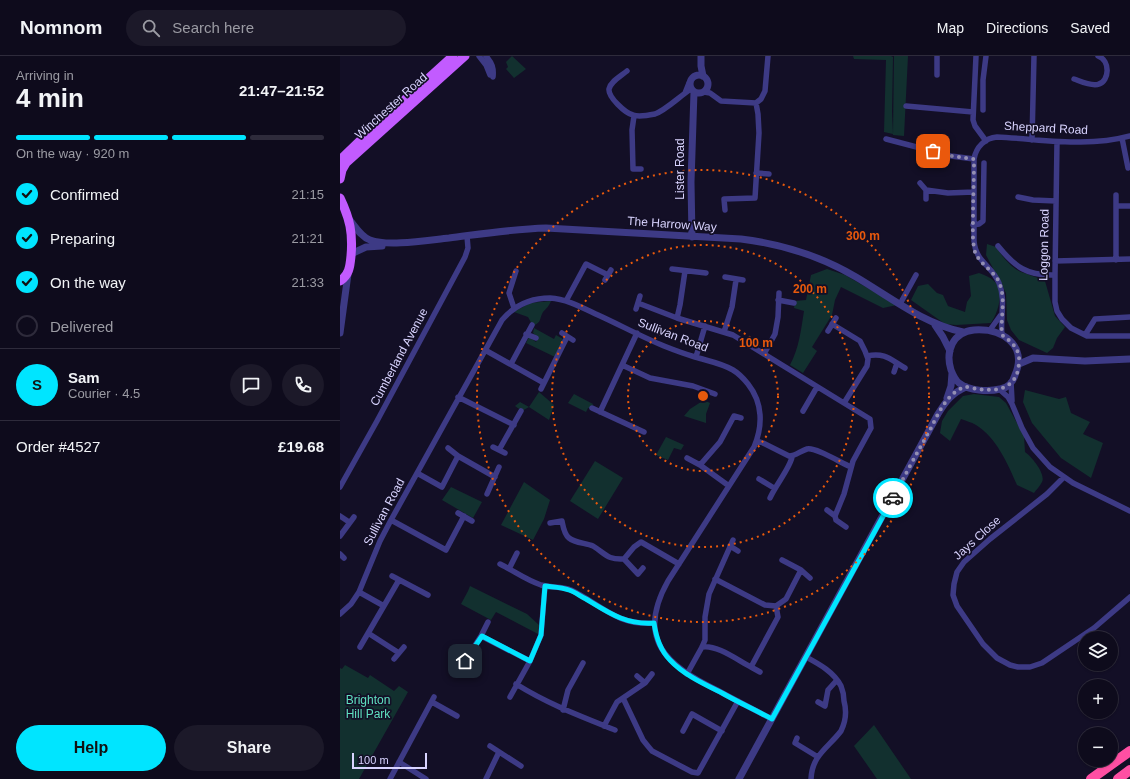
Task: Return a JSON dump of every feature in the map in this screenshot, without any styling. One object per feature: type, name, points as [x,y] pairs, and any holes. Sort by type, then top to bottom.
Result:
[{"type":"highway","points":[[1091,779],[1130,751]]},
{"type":"highway","points":[[1118,779],[1130,770]]},
{"type":"main road","name":"Winchester Road","points":[[340,160],[453,56]]},
{"type":"main road","name":"Winchester Road","points":[[340,179],[342,170],[346,163],[465,56]]},
{"type":"main road","points":[[340,198],[349,218],[352,235],[348,274],[340,281]]},
{"type":"street","points":[[479,56],[486,65],[491,76],[493,67],[486,56]]},
{"type":"street","points":[[627,71],[611,84],[609,89],[610,94],[624,110],[634,116],[654,114],[697,90],[707,80],[703,76],[701,56]]},
{"type":"street","points":[[697,90],[721,101],[756,103],[761,99],[765,91],[768,56]]},
{"type":"street","points":[[937,56],[937,75]]},
{"type":"street","points":[[976,56],[973,120],[975,126],[986,141],[979,146],[975,153],[974,159],[974,241],[976,253],[994,274],[1000,285],[1003,300],[1001,323],[1002,335]]},
{"type":"street","points":[[984,110],[986,56]]},
{"type":"street","points":[[1032,140],[1034,56]]},
{"type":"street","points":[[1074,79],[1094,85],[1102,83],[1106,76],[1107,64],[1105,59],[1098,56]]},
{"type":"street","points":[[701,66],[695,75],[703,76]]},
{"type":"street","name":"Lister Road","points":[[692,237],[691,182],[694,101],[697,90],[691,78],[695,75]]},
{"type":"street","points":[[974,80],[984,80]]},
{"type":"street","points":[[724,210],[724,200],[755,198],[759,129],[756,103]]},
{"type":"street","points":[[906,106],[973,112]]},
{"type":"street","points":[[634,116],[632,130],[633,169],[641,169]]},
{"type":"street","name":"Sheppard Road","points":[[986,141],[997,137],[1057,142],[1088,142],[1130,136]]},
{"type":"street","points":[[1122,138],[1128,168],[1130,167]]},
{"type":"street","points":[[886,139],[951,156],[974,159]]},
{"type":"street","name":"Loggon Road","points":[[1057,142],[1054,275],[1055,302],[1057,311],[1062,319],[1071,328],[1085,335],[1093,337],[1130,336]]},
{"type":"street","points":[[973,225],[982,222],[984,163]]},
{"type":"street","points":[[756,173],[770,174]]},
{"type":"street","points":[[920,183],[926,190],[926,199]]},
{"type":"street","points":[[926,190],[948,193],[974,192]]},
{"type":"street","points":[[1116,195],[1116,260]]},
{"type":"street","points":[[1018,197],[1033,200],[1056,201]]},
{"type":"street","points":[[1116,206],[1130,206]]},
{"type":"street","name":"The Harrow Way","points":[[349,218],[365,238],[390,244]]},
{"type":"street","name":"The Harrow Way","points":[[351,254],[366,247],[515,229],[551,228],[756,241],[778,244],[802,251],[845,271],[934,323],[950,330],[963,332]]},
{"type":"street","name":"Cumberland Avenue","points":[[340,487],[467,253],[467,236]]},
{"type":"street","points":[[998,246],[1008,259],[1026,271],[1041,275],[1054,275]]},
{"type":"street","points":[[1055,261],[1130,259]]},
{"type":"street","points":[[566,302],[586,264],[606,278],[611,270]]},
{"type":"street","points":[[672,269],[706,273]]},
{"type":"street","points":[[514,308],[508,292],[516,271]]},
{"type":"street","points":[[677,318],[685,271]]},
{"type":"street","points":[[340,333],[341,306],[348,274]]},
{"type":"street","points":[[900,304],[916,275]]},
{"type":"street","points":[[725,277],[743,280]]},
{"type":"street","points":[[724,332],[732,306],[736,280]]},
{"type":"street","points":[[764,354],[775,334],[778,317],[779,293]]},
{"type":"street","points":[[640,296],[637,306],[732,335],[870,419],[872,423],[871,428],[851,467],[844,494],[835,516]]},
{"type":"street","name":"Sullivan Road","points":[[340,614],[351,604],[359,592],[380,541],[391,520],[502,320],[514,308],[530,300],[555,299],[566,302],[663,345],[733,370],[748,384],[756,398],[760,414],[760,430],[757,441],[716,509],[705,522],[661,594],[654,623],[657,637],[664,652],[670,660],[687,674],[772,719]]},
{"type":"street","points":[[778,300],[794,303]]},
{"type":"street","points":[[990,330],[1002,313]]},
{"type":"street","points":[[1085,335],[1095,319],[1130,317]]},
{"type":"street","points":[[828,331],[836,318]]},
{"type":"street","name":"The Harrow Way","points":[[934,323],[943,336],[950,351]]},
{"type":"street","points":[[832,324],[860,342],[867,356],[867,366],[844,403]]},
{"type":"street","points":[[511,364],[532,325]]},
{"type":"street","points":[[696,357],[705,326]]},
{"type":"street","points":[[1018,351],[1019,364],[1017,371],[1011,382],[1005,388],[998,390],[984,390],[966,387],[958,383],[952,373],[949,361],[950,351],[954,341],[963,332],[974,330],[990,330],[1002,335],[1009,340],[1018,351],[1040,358],[1090,362],[1130,359]]},
{"type":"street","points":[[562,333],[573,340]]},
{"type":"street","points":[[600,412],[637,333]]},
{"type":"street","points":[[526,334],[536,338]]},
{"type":"street","points":[[540,389],[567,337]]},
{"type":"street","points":[[485,350],[544,382]]},
{"type":"street","points":[[867,356],[887,356],[906,368]]},
{"type":"street","points":[[1019,364],[1028,360],[1040,358]]},
{"type":"street","points":[[894,372],[898,364]]},
{"type":"street","points":[[622,366],[650,378],[693,386],[715,394]]},
{"type":"street","points":[[738,779],[946,400],[951,386],[952,373]]},
{"type":"street","points":[[1011,382],[1012,404]]},
{"type":"street","points":[[803,411],[817,387]]},
{"type":"street","points":[[946,400],[956,392],[966,387]]},
{"type":"street","points":[[998,390],[1008,397],[1033,448],[1044,461],[1063,478],[1130,512]]},
{"type":"street","points":[[458,397],[514,425]]},
{"type":"street","points":[[592,408],[644,432]]},
{"type":"street","points":[[493,447],[502,452],[521,411]]},
{"type":"street","points":[[728,412],[741,418]]},
{"type":"street","points":[[700,465],[720,442],[734,416]]},
{"type":"street","points":[[757,441],[792,457]]},
{"type":"street","points":[[448,448],[458,456],[495,477]]},
{"type":"street","points":[[770,498],[774,488],[792,457],[807,449],[815,449],[851,467]]},
{"type":"street","points":[[417,473],[444,488],[458,456]]},
{"type":"street","points":[[687,458],[700,465],[729,486]]},
{"type":"street","points":[[487,494],[499,467]]},
{"type":"street","name":"Jays Close","points":[[1063,478],[1047,494],[990,539],[961,566],[955,579],[953,590],[953,595],[957,606],[983,644],[996,658],[1010,665],[1024,667],[1035,666],[1042,663],[1094,628],[1130,597]]},
{"type":"street","points":[[759,479],[774,488]]},
{"type":"street","points":[[827,510],[835,516],[836,520],[846,527]]},
{"type":"street","points":[[458,513],[472,520]]},
{"type":"street","points":[[340,516],[349,522]]},
{"type":"street","points":[[340,536],[354,516]]},
{"type":"street","points":[[391,520],[446,550],[464,516]]},
{"type":"street","points":[[550,524],[562,521],[564,530],[569,538],[592,546],[607,557],[615,560],[624,559],[634,547],[641,542],[679,564]]},
{"type":"street","points":[[565,544],[569,538]]},
{"type":"street","points":[[687,674],[705,640],[709,594],[733,540]]},
{"type":"street","points":[[730,546],[738,551]]},
{"type":"street","points":[[508,569],[517,553]]},
{"type":"street","points":[[624,559],[638,574]]},
{"type":"street","points":[[782,560],[801,570],[810,578]]},
{"type":"street","points":[[500,564],[526,579],[545,586],[570,590],[627,622],[642,624],[654,623]]},
{"type":"street","points":[[634,580],[643,568]]},
{"type":"street","points":[[715,579],[765,605],[776,606],[786,599],[801,570]]},
{"type":"street","points":[[392,576],[428,596]]},
{"type":"street","points":[[360,647],[399,580]]},
{"type":"street","points":[[510,697],[530,661],[541,635],[545,586]]},
{"type":"street","points":[[359,592],[384,606]]},
{"type":"street","points":[[751,667],[778,617],[776,606]]},
{"type":"street","points":[[465,661],[482,636],[488,622]]},
{"type":"street","points":[[368,633],[399,653]]},
{"type":"street","points":[[482,636],[530,661]]},
{"type":"street","points":[[702,647],[706,646],[714,648],[760,672]]},
{"type":"street","points":[[394,659],[404,647]]},
{"type":"street","points":[[806,657],[826,668],[842,687],[846,714],[844,726],[837,737],[823,749],[814,764],[811,779]]},
{"type":"street","points":[[563,710],[568,690],[583,662]]},
{"type":"street","points":[[604,726],[617,702],[645,683],[652,674]]},
{"type":"street","points":[[637,676],[645,683]]},
{"type":"street","points":[[818,702],[825,706],[828,690],[837,680]]},
{"type":"street","points":[[516,684],[563,710],[615,730]]},
{"type":"street","points":[[623,698],[643,740],[652,750],[697,776],[738,702]]},
{"type":"street","points":[[390,779],[433,700],[457,716]]},
{"type":"street","points":[[683,730],[692,714],[722,732]]},
{"type":"street","points":[[791,748],[796,741],[818,757]]},
{"type":"street","points":[[490,746],[521,766]]},
{"type":"street","points":[[486,779],[499,752]]},
{"type":"street","points":[[399,762],[426,779]]},
{"type":"green space","points":[[512,56],[526,69],[514,78],[506,69],[508,67],[506,62]]},
{"type":"green space","points":[[853,56],[893,57],[893,134],[884,132],[886,60],[854,59]]},
{"type":"green space","points":[[894,56],[908,56],[904,136],[893,135]]},
{"type":"green space","points":[[987,244],[996,247],[1007,261],[1017,270],[1045,281],[1055,316],[1065,327],[1057,338],[1053,348],[1047,353],[1019,340],[1011,330],[1007,320],[1006,293],[986,255]]},
{"type":"green space","points":[[827,269],[845,275],[897,305],[883,308],[841,287],[835,300],[832,315],[812,347],[817,351],[803,373],[790,365],[798,345],[804,311],[794,308],[795,301],[806,300],[811,275]]},
{"type":"green space","points":[[979,273],[992,280],[997,285],[999,290],[1000,296],[998,308],[991,323],[956,325],[945,324],[911,300],[918,286],[928,284],[937,293],[943,295],[948,306],[965,312],[967,302],[971,296],[969,276]]},
{"type":"green space","points":[[551,301],[543,312],[539,322],[533,326],[528,317],[514,312],[530,303]]},
{"type":"green space","points":[[534,328],[554,339],[556,335],[563,339],[555,357],[526,343],[529,337],[536,342],[538,338],[533,333]]},
{"type":"green space","points":[[1025,390],[1059,399],[1066,397],[1071,413],[1090,422],[1083,434],[1103,443],[1091,478],[1061,458],[1032,423],[1023,402]]},
{"type":"green space","points":[[539,392],[554,405],[549,420],[529,407]]},
{"type":"green space","points":[[574,394],[593,404],[592,408],[588,408],[586,412],[568,403]]},
{"type":"green space","points":[[974,394],[999,397],[1006,403],[1024,436],[1025,452],[1035,462],[1042,475],[1042,482],[1034,493],[1017,485],[1001,452],[990,436],[976,425],[961,419],[950,441],[940,433],[942,421],[948,411],[963,396]]},
{"type":"green space","points":[[704,400],[710,403],[706,414],[706,423],[684,416],[690,409]]},
{"type":"green space","points":[[520,402],[529,407],[522,411],[515,406]]},
{"type":"green space","points":[[666,437],[684,445],[681,450],[674,448],[668,460],[656,455]]},
{"type":"green space","points":[[595,461],[623,478],[598,519],[570,501]]},
{"type":"green space","points":[[524,482],[550,500],[544,519],[533,540],[501,525]]},
{"type":"green space","points":[[451,487],[482,502],[473,518],[442,500]]},
{"type":"green space","points":[[470,586],[527,614],[539,625],[538,634],[496,612],[491,620],[461,604]]},
{"type":"green space","name":"Brighton Hill Park","points":[[345,665],[368,678],[370,675],[394,691],[399,686],[408,692],[359,779],[340,779],[340,668],[342,669]]},
{"type":"green space","points":[[874,725],[911,779],[877,779],[854,746]]},
{"type":"way so far","points":[[893,498],[946,400],[952,394],[966,387],[984,390],[998,390],[1005,388],[1014,378],[1019,364],[1019,355],[1017,350],[1009,340],[1002,335],[1001,323],[1003,300],[1000,285],[994,274],[984,264],[975,251],[973,236],[974,159],[951,156],[933,151]]},
{"type":"route","points":[[465,661],[482,636],[530,661],[541,635],[545,586],[562,588],[570,590],[627,622],[642,624],[654,623],[655,631],[661,647],[670,660],[681,670],[696,680],[772,719],[893,498]]}]
